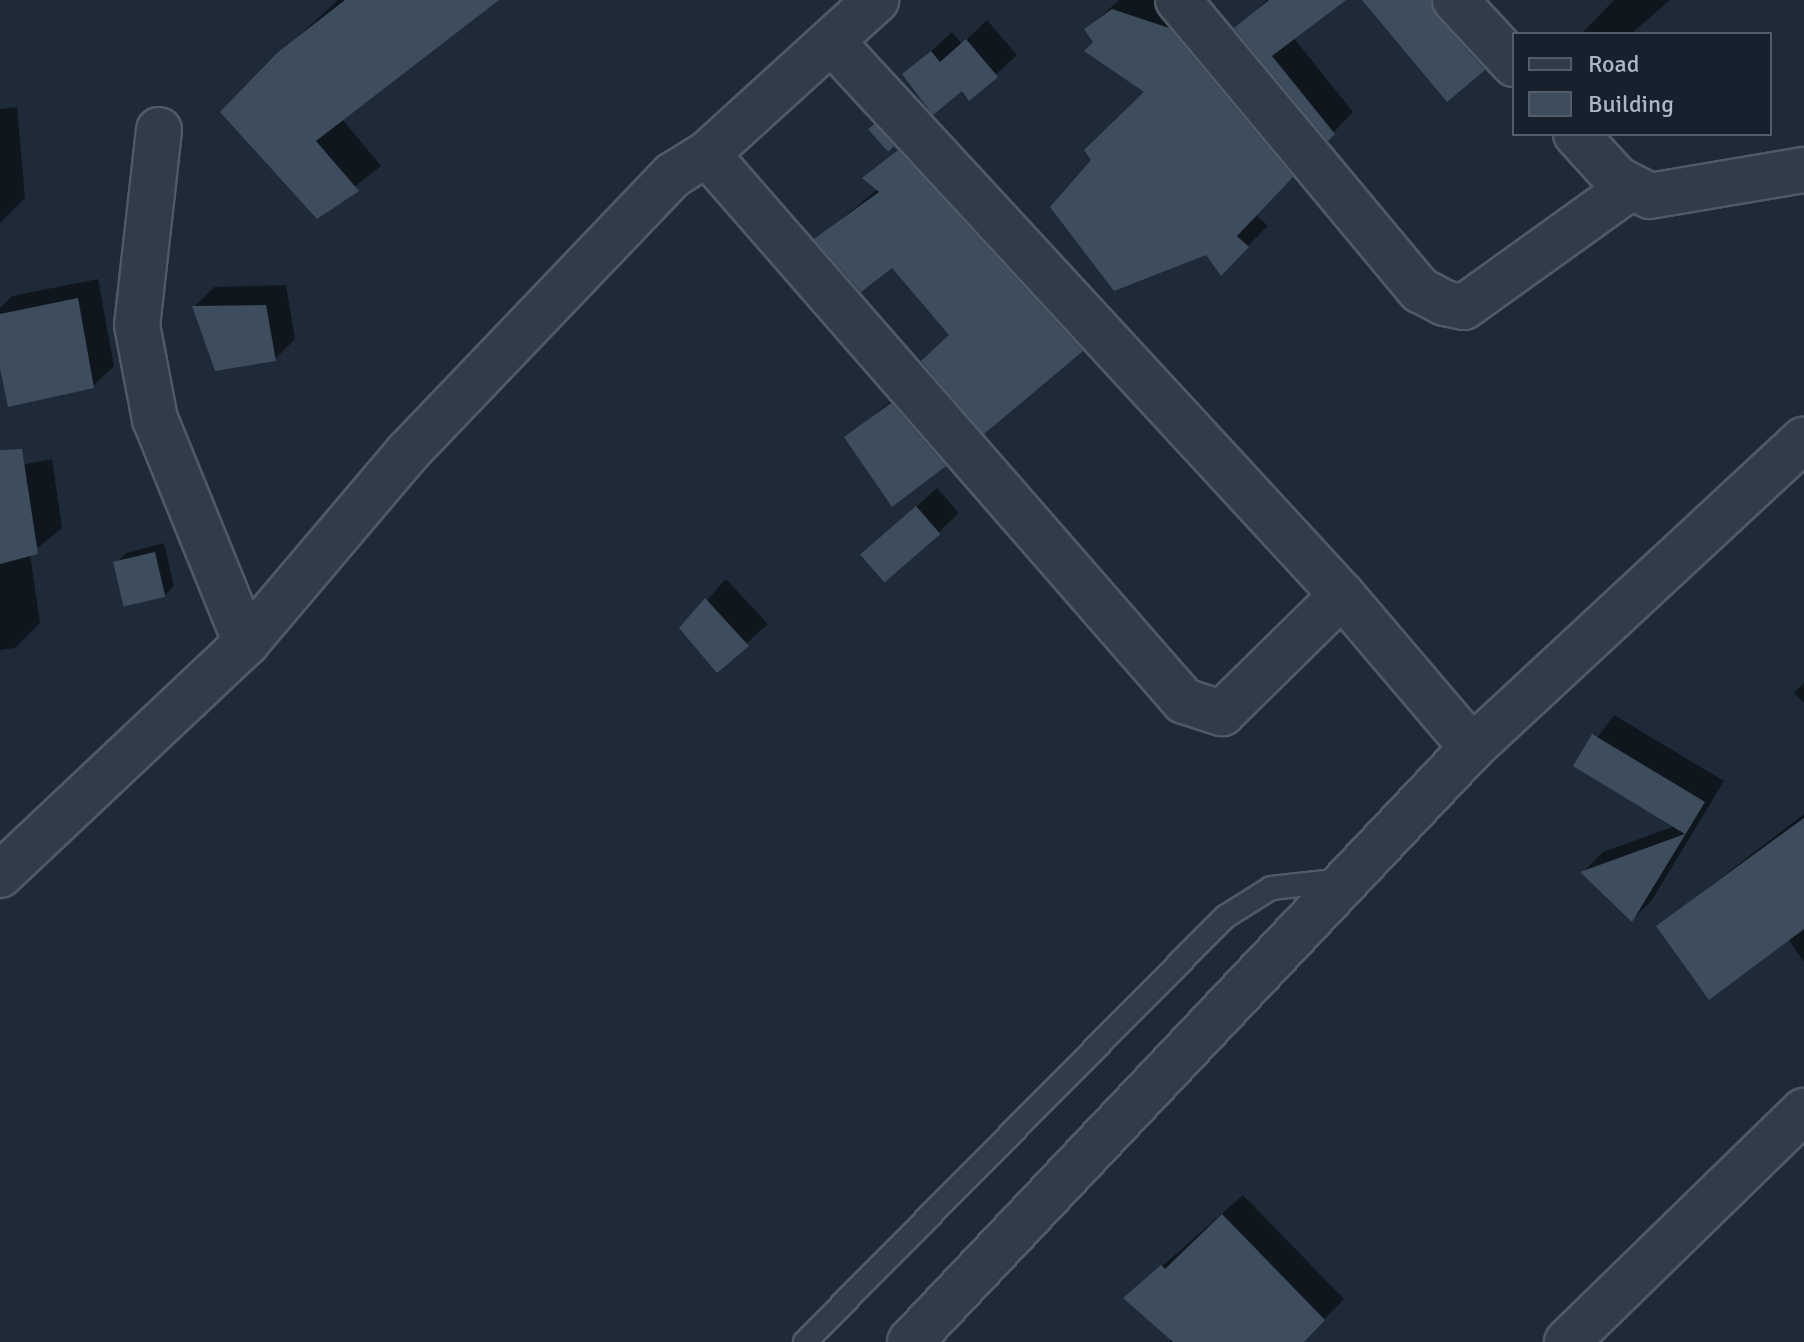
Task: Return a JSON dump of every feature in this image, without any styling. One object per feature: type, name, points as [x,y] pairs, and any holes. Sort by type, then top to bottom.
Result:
[{"type":"street","points":[[0,875],[246,643],[408,452],[673,175],[707,154],[833,43],[876,0]]},
{"type":"street","points":[[1178,0],[1420,290],[1444,303],[1464,307],[1628,189]]},
{"type":"street","points":[[1455,0],[1512,62]]},
{"type":"street","points":[[833,43],[1342,595],[1472,748]]},
{"type":"street","points":[[159,130],[137,325],[155,419],[246,643]]},
{"type":"street","points":[[1578,136],[1628,189],[1650,196],[1804,170]]},
{"type":"street","points":[[707,154],[1184,701],[1222,713],[1342,595]]},
{"type":"street","points":[[910,1342],[1472,748],[1804,440]]},
{"type":"street","points":[[1567,1342],[1804,1111]]},
{"type":"lane","points":[[805,1342],[1225,917],[1271,888],[1349,879]]},
{"type":"building","points":[[345,0],[499,0],[316,141],[359,191],[317,219],[220,112],[277,53]]},
{"type":"building","points":[[1269,0],[1346,0],[1272,56],[1335,134],[1328,141],[1234,28]]},
{"type":"building","points":[[1362,0],[1431,0],[1437,17],[1485,70],[1447,102]]},
{"type":"building","points":[[1112,9],[1169,28],[1293,177],[1237,236],[1249,247],[1221,276],[1206,255],[1114,291],[1050,207],[1091,160],[1084,150],[1144,92],[1084,51],[1093,42],[1084,29]]},
{"type":"building","points":[[966,39],[998,77],[969,101],[962,91],[933,115],[902,74],[931,51],[940,62]]},
{"type":"building","points":[[874,124],[894,146],[888,152],[868,129]]},
{"type":"building","points":[[898,150],[1083,351],[984,434],[921,361],[949,335],[892,268],[861,292],[814,239],[879,192],[862,178]]},
{"type":"building","points":[[78,298],[94,388],[8,407],[0,368],[0,314]]},
{"type":"building","points":[[266,305],[276,361],[215,371],[192,306]]},
{"type":"building","points":[[891,403],[946,466],[892,507],[844,437]]},
{"type":"building","points":[[22,449],[38,554],[0,564],[0,450]]},
{"type":"building","points":[[916,506],[940,534],[884,582],[860,555]]},
{"type":"building","points":[[155,552],[165,597],[123,606],[113,562]]},
{"type":"building","points":[[705,598],[749,646],[717,673],[679,628]]},
{"type":"building","points":[[1592,734],[1705,802],[1632,922],[1580,872],[1685,834],[1573,766]]},
{"type":"building","points":[[1804,818],[1804,929],[1709,1000],[1656,926]]},
{"type":"building","points":[[1222,1214],[1325,1320],[1304,1342],[1173,1342],[1123,1298],[1161,1265],[1165,1269]]}]
